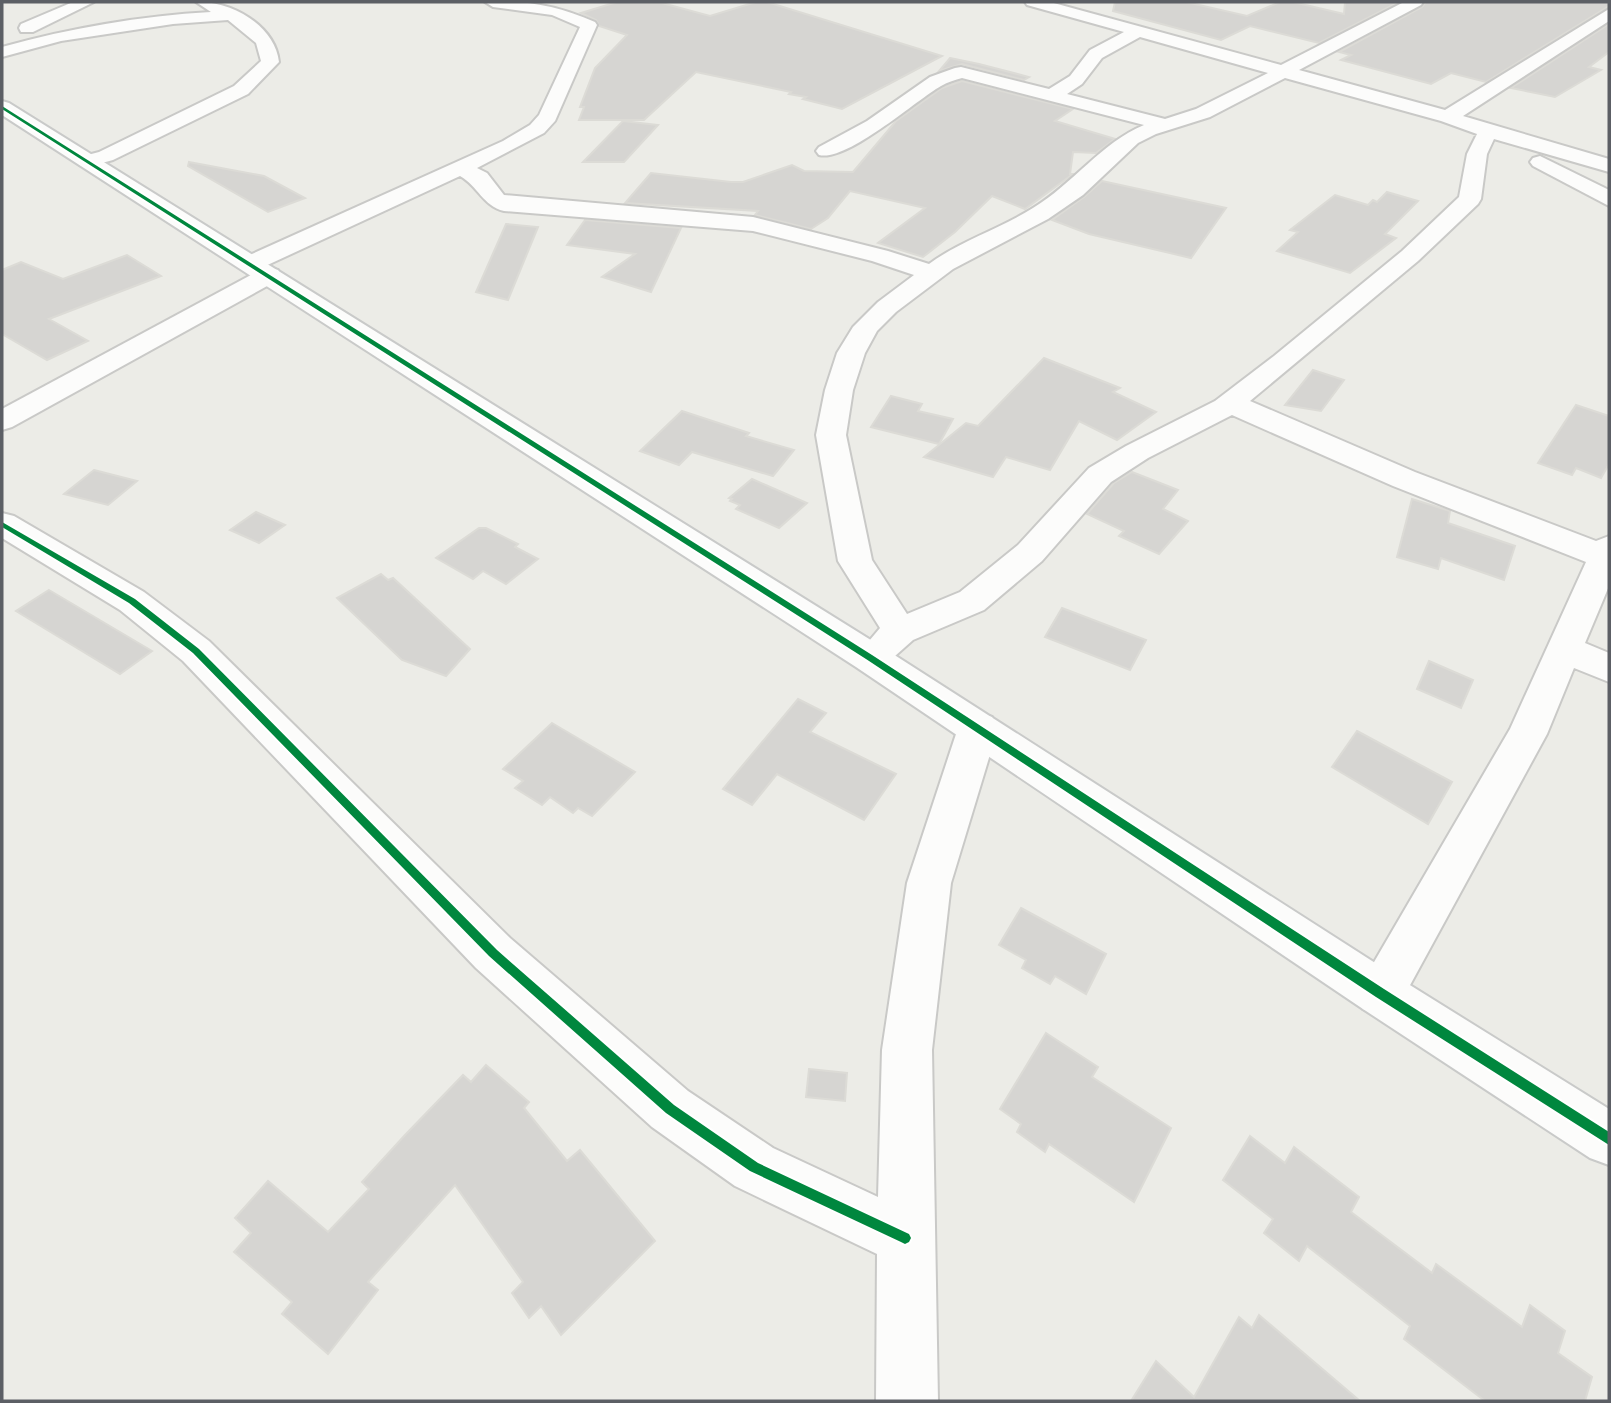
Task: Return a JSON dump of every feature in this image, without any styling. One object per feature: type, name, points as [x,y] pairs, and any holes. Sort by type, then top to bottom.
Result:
[{"type":"street","points":[[2,40],[86,2]]},
{"type":"street","points":[[87,161],[106,156],[241,90],[270,62],[271,52],[265,43],[230,15],[204,2]]},
{"type":"street","points":[[2,421],[260,269],[537,129],[548,117],[589,25],[556,11],[493,2]]},
{"type":"street","points":[[1033,2],[1448,117],[1528,155],[1609,199]]},
{"type":"street","points":[[900,631],[855,561],[831,435],[839,390],[851,353],[866,327],[932,273],[1075,190],[1131,139],[1223,103],[1415,2]]},
{"type":"street","points":[[556,11],[579,5]]},
{"type":"street","points":[[1102,20],[1124,11]]},
{"type":"street","points":[[1448,117],[1609,14]]},
{"type":"street","points":[[2,52],[59,36],[173,19],[230,15]]},
{"type":"street","points":[[1051,96],[1076,80],[1096,54],[1139,31]]},
{"type":"street","points":[[826,150],[874,125],[936,81],[954,74],[970,73],[1167,125]]},
{"type":"street","points":[[2,107],[869,657],[1380,993],[1609,1139]]},
{"type":"street","points":[[1481,132],[1609,166]]},
{"type":"street","points":[[869,657],[900,631],[972,601],[1030,553],[1100,475],[1137,452],[1230,403],[1294,353],[1461,211],[1470,199],[1481,132]]},
{"type":"street","points":[[461,168],[478,178],[496,200],[504,204],[753,225],[880,256],[932,273]]},
{"type":"street","points":[[1230,403],[1404,479],[1606,551],[1527,734],[1380,993]]},
{"type":"street","points":[[2,524],[132,601],[196,651],[493,953],[670,1108],[754,1167],[905,1238]]},
{"type":"street","points":[[1564,649],[1609,668]]},
{"type":"street","points":[[907,1401],[907,1050],[929,883],[978,728]]},
{"type":"building","points":[[617,2],[662,3],[710,16],[756,2],[767,2],[942,56],[842,109],[803,99],[806,97],[789,94],[791,92],[696,72],[644,120],[579,120],[584,107],[580,107],[595,68],[627,35],[599,26],[596,20],[581,13]]},
{"type":"building","points":[[1115,2],[1186,2],[1247,16],[1280,2],[1293,2],[1344,14],[1345,2],[1399,2],[1319,43],[1250,26],[1221,40],[1113,11]]},
{"type":"building","points":[[1426,2],[1609,2],[1609,6],[1486,82],[1451,73],[1431,84],[1341,60],[1351,55],[1339,52],[1422,7]]},
{"type":"building","points":[[1609,24],[1609,52],[1589,67],[1601,70],[1555,97],[1511,88]]},
{"type":"building","points":[[950,58],[1029,77],[1024,80],[962,64],[939,71]]},
{"type":"building","points":[[962,81],[1073,109],[1055,121],[1115,139],[1096,153],[1073,152],[1070,174],[1073,174],[1025,209],[992,196],[955,232],[923,257],[878,243],[925,208],[850,191],[828,218],[811,229],[755,215],[758,211],[625,203],[651,173],[743,182],[792,165],[804,171],[853,172],[896,121],[942,88]]},
{"type":"building","points":[[623,121],[658,125],[624,162],[583,162]]},
{"type":"building","points":[[189,162],[264,176],[305,198],[268,212],[188,166]]},
{"type":"building","points":[[1102,181],[1226,208],[1191,258],[1089,234],[1052,220]]},
{"type":"building","points":[[1387,192],[1418,201],[1385,234],[1396,238],[1350,273],[1277,251],[1298,232],[1290,230],[1335,195],[1368,205],[1373,200],[1377,202]]},
{"type":"building","points":[[585,220],[681,228],[651,292],[602,277],[635,254],[567,245]]},
{"type":"building","points":[[506,224],[538,227],[508,300],[476,292]]},
{"type":"building","points":[[127,255],[161,276],[49,319],[88,341],[47,360],[2,334],[2,270],[21,262],[63,279]]},
{"type":"building","points":[[1044,358],[1120,388],[1113,392],[1156,412],[1117,440],[1079,421],[1050,470],[1006,457],[993,477],[924,457],[966,423],[978,426]]},
{"type":"building","points":[[1313,370],[1344,380],[1321,411],[1285,405]]},
{"type":"building","points":[[891,396],[922,404],[918,411],[953,419],[939,444],[871,427]]},
{"type":"building","points":[[1576,405],[1609,416],[1609,464],[1601,478],[1576,468],[1572,475],[1538,463]]},
{"type":"building","points":[[682,411],[749,433],[746,436],[794,450],[773,476],[692,452],[679,465],[640,451]]},
{"type":"building","points":[[94,470],[137,481],[108,505],[64,494]]},
{"type":"building","points":[[1132,472],[1178,490],[1163,509],[1188,521],[1159,554],[1119,536],[1124,531],[1087,514],[1114,483]]},
{"type":"building","points":[[752,479],[807,503],[779,528],[736,509],[740,505],[730,501],[732,499],[729,498]]},
{"type":"building","points":[[1412,499],[1450,511],[1448,523],[1515,546],[1504,580],[1441,558],[1438,569],[1397,557]]},
{"type":"building","points":[[256,512],[285,525],[259,543],[230,530]]},
{"type":"building","points":[[479,528],[486,528],[518,544],[515,547],[538,559],[506,584],[483,571],[473,579],[436,558]]},
{"type":"building","points":[[381,574],[388,580],[393,578],[470,649],[446,676],[402,660],[337,598]]},
{"type":"building","points":[[49,590],[152,651],[120,674],[16,611]]},
{"type":"building","points":[[1062,608],[1146,640],[1130,670],[1045,637]]},
{"type":"building","points":[[1429,661],[1473,680],[1461,708],[1417,689]]},
{"type":"building","points":[[798,699],[826,713],[810,732],[896,774],[864,820],[777,774],[752,805],[723,789]]},
{"type":"building","points":[[552,723],[635,772],[592,816],[578,808],[573,813],[550,797],[542,805],[515,788],[523,781],[503,769]]},
{"type":"building","points":[[1357,731],[1452,782],[1428,824],[1332,767]]},
{"type":"building","points":[[1021,908],[1106,954],[1086,994],[1055,976],[1050,984],[1022,968],[1026,960],[999,945]]},
{"type":"building","points":[[1046,1033],[1098,1067],[1092,1077],[1171,1128],[1134,1202],[1049,1144],[1045,1152],[1017,1132],[1021,1124],[1000,1109]]},
{"type":"building","points":[[486,1065],[529,1102],[524,1108],[567,1161],[580,1150],[655,1241],[561,1335],[541,1306],[529,1318],[512,1293],[523,1282],[455,1185],[368,1282],[378,1290],[328,1354],[282,1314],[292,1302],[234,1252],[251,1233],[235,1218],[268,1181],[328,1232],[369,1189],[362,1182],[405,1135],[463,1075],[471,1082]]},
{"type":"building","points":[[809,1069],[847,1073],[845,1101],[806,1097]]},
{"type":"building","points":[[1250,1136],[1285,1163],[1294,1147],[1359,1197],[1351,1212],[1432,1273],[1436,1264],[1522,1327],[1530,1305],[1565,1331],[1558,1353],[1592,1377],[1585,1401],[1485,1401],[1404,1339],[1410,1326],[1307,1246],[1299,1261],[1264,1233],[1273,1219],[1223,1180]]},
{"type":"building","points":[[1259,1315],[1360,1401],[1131,1401],[1156,1361],[1194,1397],[1239,1317],[1252,1328]]},
{"type":"cycle path","points":[[2,107],[869,657],[1380,993],[1609,1139]]},
{"type":"cycle path","points":[[2,524],[132,601],[196,651],[493,953],[670,1109],[754,1167],[905,1238]]}]
